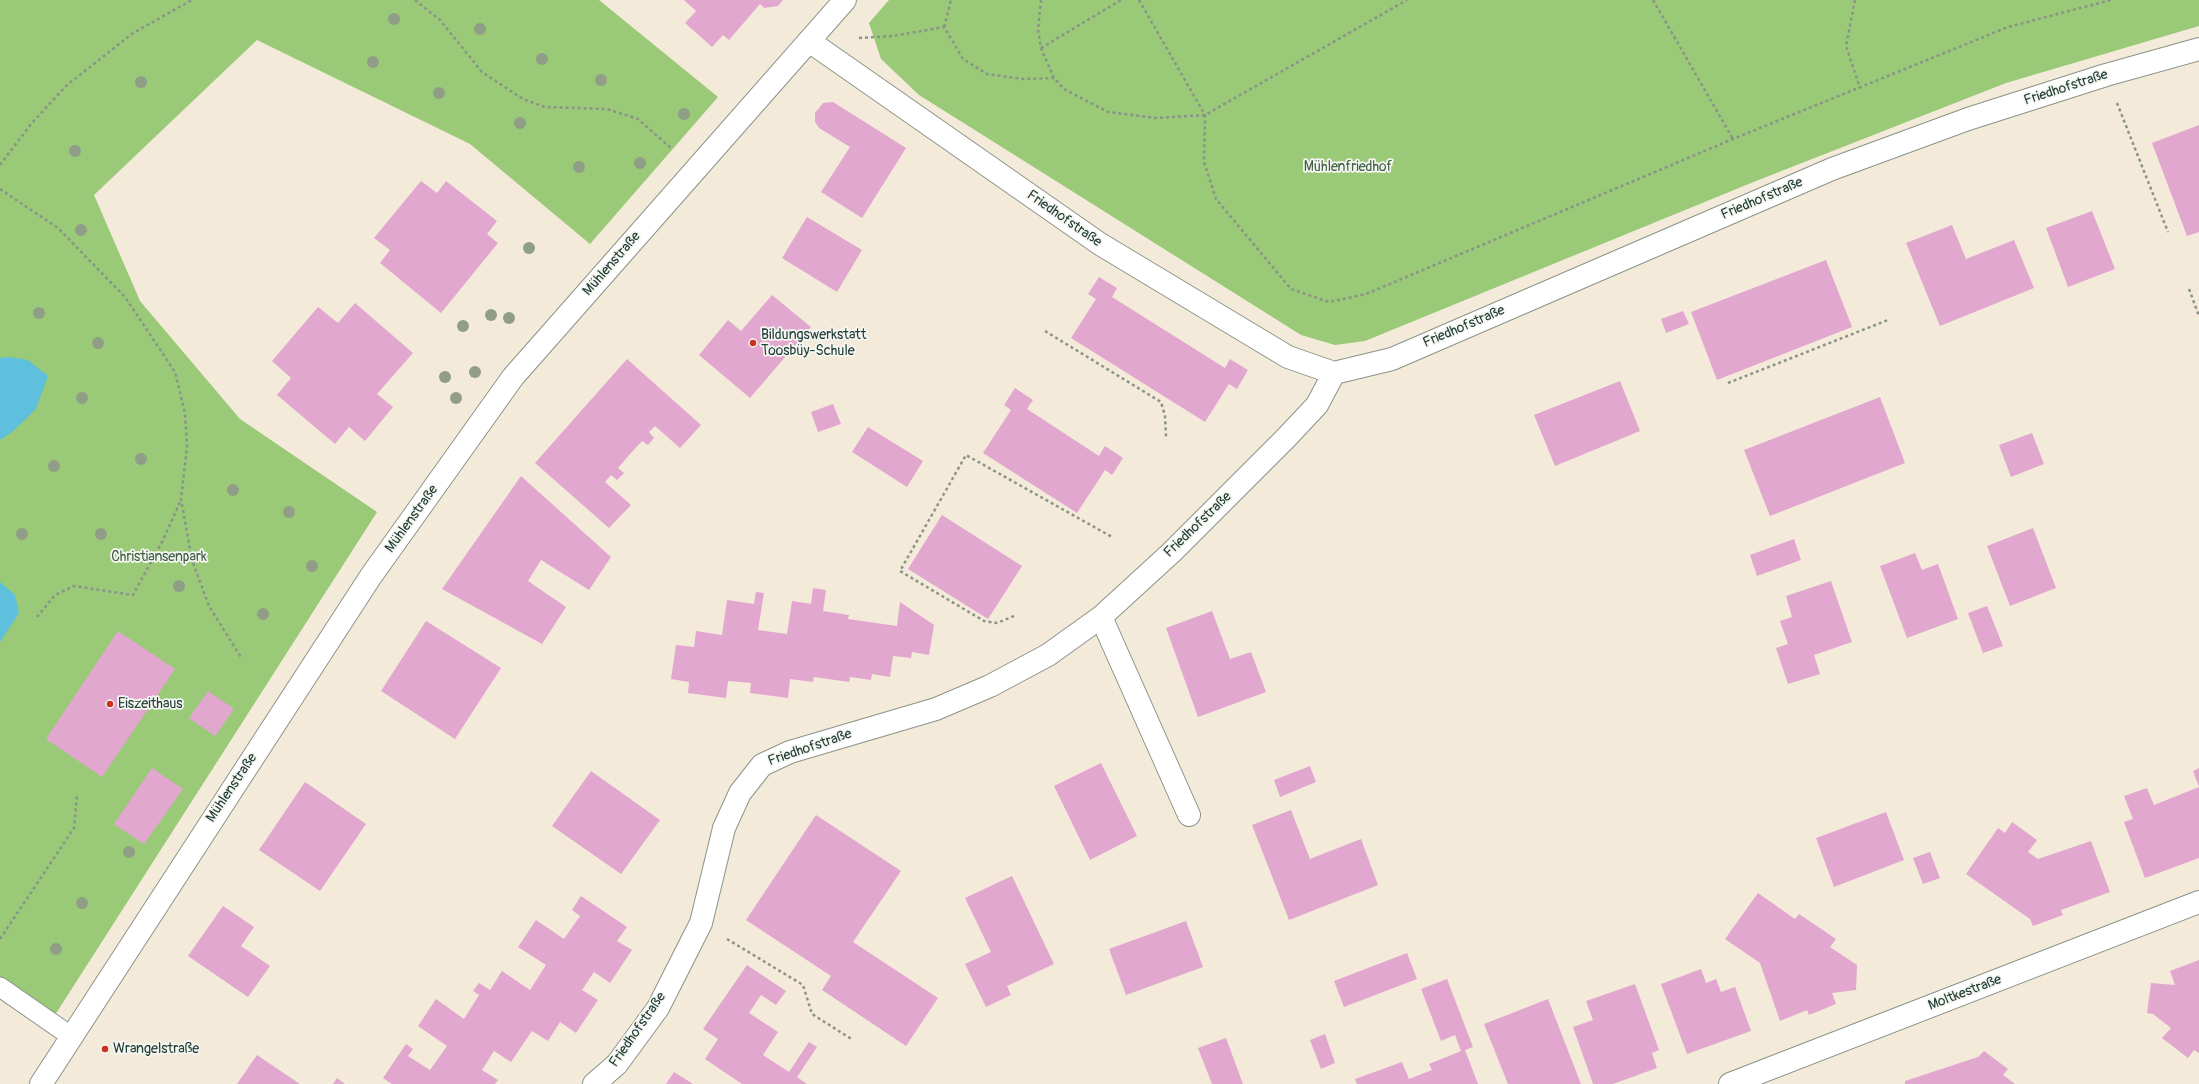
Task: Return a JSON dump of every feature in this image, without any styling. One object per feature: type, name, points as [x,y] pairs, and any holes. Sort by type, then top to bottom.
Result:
[{"type":"street","name":"Mühlenstraße","points":[[41,1084],[205,829],[371,576],[508,384],[845,0]]},
{"type":"street","name":"Friedhofstraße","points":[[809,41],[1100,244],[1288,357],[1334,373],[1392,359],[1832,168],[1968,119],[2106,75],[2199,49]]},
{"type":"street","name":"Friedhofstraße","points":[[594,1084],[617,1064],[658,1008],[701,922],[724,828],[740,793],[762,765],[790,752],[936,709],[990,686],[1048,655],[1101,617],[1172,552],[1317,405],[1334,373]]},
{"type":"street","points":[[1101,617],[1189,815]]},
{"type":"street","name":"Moltkestraße","points":[[1730,1084],[2199,902]]},
{"type":"lane","points":[[0,987],[72,1037]]},
{"type":"path","points":[[0,165],[31,124],[67,85],[133,33],[192,0]]},
{"type":"path","points":[[415,0],[440,20],[482,72],[522,99],[546,107],[607,109],[638,120],[695,170]]},
{"type":"path","points":[[951,0],[944,27],[963,59],[987,74],[1023,80],[1054,78]]},
{"type":"path","points":[[1041,0],[1038,30],[1041,48],[1054,78],[1064,89],[1108,112],[1157,118],[1205,115],[1407,0]]},
{"type":"path","points":[[1041,48],[1121,0]]},
{"type":"path","points":[[1138,0],[1205,115],[1204,162],[1216,199],[1291,289],[1329,302],[1366,294],[1733,139],[2008,27],[2111,0]]},
{"type":"path","points":[[1653,0],[1733,139]]},
{"type":"path","points":[[1855,0],[1846,46],[1860,88]]},
{"type":"path","points":[[855,38],[893,36],[944,27]]},
{"type":"path","points":[[2106,75],[2168,232]]},
{"type":"path","points":[[0,189],[58,228],[125,297],[175,372],[185,413],[187,440],[181,499],[192,560],[209,606],[242,659]]},
{"type":"path","points":[[2189,289],[2199,316]]},
{"type":"path","points":[[1728,383],[1888,320]]},
{"type":"path","points":[[1045,331],[1160,402],[1165,416],[1166,437]]},
{"type":"path","points":[[1014,616],[997,623],[984,621],[900,571],[966,455],[1112,537]]},
{"type":"path","points":[[37,617],[55,595],[74,586],[133,595],[164,540],[181,499]]},
{"type":"path","points":[[0,939],[74,828],[77,796]]},
{"type":"path","points":[[701,922],[803,986],[812,1014],[853,1040]]},
{"type":"green space","name":"Christiansenpark","points":[[0,0],[599,0],[718,97],[590,244],[470,144],[257,40],[94,195],[140,301],[240,419],[377,512],[55,1015],[0,979]]},
{"type":"green space","name":"Mühlenfriedhof","points":[[889,0],[2199,0],[2199,26],[2006,83],[1756,181],[1365,341],[1335,345],[1301,335],[919,95],[881,59],[869,23]]},
{"type":"water","points":[[9,357],[28,360],[48,376],[36,409],[12,432],[0,440],[0,358]]},
{"type":"water","points":[[0,582],[15,595],[19,613],[0,642]]},
{"type":"building","points":[[684,0],[783,0],[778,6],[764,8],[760,4],[729,40],[723,35],[712,47],[685,23],[696,11]]},
{"type":"building","points":[[833,102],[906,148],[862,218],[821,192],[850,147],[819,128],[815,122],[815,113],[823,103]]},
{"type":"building","points":[[2199,125],[2199,232],[2187,236],[2152,143]]},
{"type":"building","points":[[421,181],[437,193],[446,181],[497,221],[487,234],[498,243],[441,313],[380,263],[390,250],[374,238]]},
{"type":"building","points":[[2092,211],[2115,269],[2068,287],[2046,228]]},
{"type":"building","points":[[807,217],[862,250],[837,292],[782,258]]},
{"type":"building","points":[[1952,225],[1966,259],[2014,240],[2034,288],[1940,326],[1906,243]]},
{"type":"building","points":[[1826,260],[1852,327],[1717,380],[1691,312]]},
{"type":"building","points":[[1099,277],[1117,288],[1112,297],[1225,368],[1230,359],[1248,370],[1237,389],[1229,384],[1205,422],[1071,338],[1096,299],[1088,294]]},
{"type":"building","name":"Bildungswerkstatt Toosbüy-Schule","points":[[772,295],[811,327],[750,398],[699,355],[728,320],[741,331]]},
{"type":"building","points":[[355,303],[413,353],[377,394],[393,407],[365,441],[349,427],[335,444],[277,395],[291,378],[272,361],[318,307],[338,323]]},
{"type":"building","points":[[1683,311],[1689,324],[1666,333],[1661,319]]},
{"type":"building","points":[[627,359],[701,425],[680,448],[655,426],[649,432],[654,438],[648,445],[642,441],[618,468],[624,473],[617,480],[611,475],[605,482],[631,505],[609,528],[535,463]]},
{"type":"building","points":[[1620,381],[1640,431],[1555,466],[1534,415]]},
{"type":"building","points":[[1015,388],[1033,400],[1027,409],[1099,456],[1105,446],[1123,458],[1112,475],[1105,470],[1077,513],[983,453],[1011,410],[1004,405]]},
{"type":"building","points":[[1880,397],[1905,463],[1770,516],[1744,450]]},
{"type":"building","points":[[833,404],[841,424],[818,432],[811,412]]},
{"type":"building","points":[[868,427],[923,461],[907,487],[852,452]]},
{"type":"building","points":[[2032,433],[2044,464],[2011,477],[1999,445]]},
{"type":"building","points":[[521,476],[611,557],[589,590],[541,560],[528,581],[566,607],[542,644],[442,589]]},
{"type":"building","points":[[942,515],[1022,566],[988,619],[908,569]]},
{"type":"building","points":[[2033,528],[2056,588],[2010,606],[1987,546]]},
{"type":"building","points":[[1794,539],[1801,560],[1757,576],[1750,555]]},
{"type":"building","points":[[1915,553],[1922,570],[1938,564],[1958,619],[1907,638],[1880,566]]},
{"type":"building","points":[[1831,581],[1852,642],[1814,655],[1820,674],[1788,684],[1776,648],[1788,644],[1780,621],[1792,617],[1786,596]]},
{"type":"building","points":[[813,588],[826,590],[823,611],[849,615],[848,619],[897,626],[900,602],[934,625],[929,655],[912,652],[911,658],[893,656],[890,677],[872,674],[871,680],[850,677],[849,682],[814,677],[813,682],[790,679],[788,698],[750,693],[751,683],[728,681],[726,698],[688,693],[689,682],[671,679],[676,645],[694,647],[696,631],[722,635],[727,600],[754,604],[756,592],[764,593],[758,630],[787,634],[792,601],[811,604]]},
{"type":"building","points":[[1987,606],[2003,646],[1983,653],[1968,613]]},
{"type":"building","points":[[1212,611],[1230,659],[1251,652],[1266,692],[1198,717],[1166,628]]},
{"type":"building","points":[[426,621],[501,668],[455,739],[381,691]]},
{"type":"building","name":"Eiszeithaus","points":[[118,631],[175,669],[102,777],[46,739]]},
{"type":"building","points":[[208,691],[234,709],[215,736],[189,718]]},
{"type":"building","points":[[1101,763],[1137,836],[1090,860],[1054,786]]},
{"type":"building","points":[[1310,766],[1316,782],[1280,797],[1274,780]]},
{"type":"building","points":[[152,768],[183,789],[144,844],[114,824]]},
{"type":"building","points":[[2199,768],[2199,787],[2193,771]]},
{"type":"building","points":[[591,771],[660,820],[621,874],[552,826]]},
{"type":"building","points":[[305,782],[366,824],[320,891],[259,850]]},
{"type":"building","points":[[2199,787],[2199,858],[2145,878],[2124,822],[2133,819],[2124,796],[2147,788],[2154,805]]},
{"type":"building","points":[[1291,810],[1310,859],[1361,839],[1378,885],[1289,920],[1252,825]]},
{"type":"building","points":[[1886,812],[1904,860],[1834,887],[1816,838]]},
{"type":"building","points":[[816,815],[901,871],[853,942],[938,998],[906,1046],[822,990],[831,976],[746,920]]},
{"type":"building","points":[[2012,822],[2037,840],[2028,852],[2038,859],[2091,841],[2110,892],[2061,910],[2063,915],[2033,926],[2030,919],[1966,874],[1998,828],[2005,833]]},
{"type":"building","points":[[1930,852],[1940,878],[1923,884],[1913,858]]},
{"type":"building","points":[[1012,876],[1054,964],[1007,986],[1011,995],[986,1007],[965,964],[991,952],[965,898]]},
{"type":"building","points":[[1758,893],[1795,919],[1799,914],[1836,939],[1830,947],[1857,965],[1856,990],[1832,993],[1836,1004],[1809,1015],[1807,1010],[1780,1021],[1760,963],[1725,939]]},
{"type":"building","points":[[581,896],[627,927],[617,941],[632,950],[610,983],[594,972],[582,990],[598,1000],[576,1033],[560,1022],[548,1041],[532,1031],[511,1062],[494,1051],[482,1070],[498,1080],[495,1084],[392,1084],[383,1078],[406,1044],[413,1049],[408,1056],[430,1070],[447,1046],[418,1026],[436,999],[464,1019],[479,995],[473,991],[479,983],[490,990],[502,971],[530,990],[546,965],[518,947],[536,920],[564,939],[580,916],[572,910]]},
{"type":"building","points":[[223,906],[254,927],[241,946],[270,966],[248,997],[188,956]]},
{"type":"building","points":[[1186,921],[1203,967],[1126,995],[1109,949]]},
{"type":"building","points":[[1407,953],[1417,979],[1344,1007],[1334,981]]},
{"type":"building","points":[[2199,960],[2199,1053],[2194,1050],[2188,1058],[2162,1038],[2171,1028],[2153,1014],[2147,1013],[2151,983],[2175,985],[2170,971]]},
{"type":"building","points":[[747,965],[786,991],[776,1005],[761,995],[749,1013],[778,1032],[763,1055],[789,1072],[809,1042],[817,1047],[797,1077],[807,1084],[742,1084],[705,1059],[718,1039],[703,1029]]},
{"type":"building","points":[[1701,969],[1706,983],[1716,979],[1721,992],[1735,987],[1751,1031],[1687,1054],[1661,984]]},
{"type":"building","points":[[1447,979],[1473,1047],[1465,1050],[1478,1084],[1357,1084],[1355,1079],[1402,1062],[1409,1079],[1432,1070],[1429,1064],[1461,1051],[1455,1035],[1441,1041],[1421,989]]},
{"type":"building","points":[[1635,984],[1659,1050],[1652,1053],[1657,1068],[1613,1084],[1593,1084],[1573,1027],[1593,1020],[1586,1001]]},
{"type":"building","points":[[1548,999],[1581,1084],[1508,1084],[1484,1024]]},
{"type":"building","points":[[1325,1034],[1335,1063],[1321,1069],[1310,1040]]},
{"type":"building","points":[[1226,1038],[1243,1084],[1212,1084],[1198,1048]]},
{"type":"building","points":[[1984,1051],[2008,1069],[2003,1075],[2015,1084],[1905,1084],[1905,1081],[1978,1057]]},
{"type":"building","points":[[257,1055],[300,1084],[237,1084]]},
{"type":"building","points":[[674,1072],[693,1084],[666,1084]]},
{"type":"building","points":[[337,1078],[345,1084],[333,1084]]},
{"type":"place","name":"Bildungswerkstatt Toosbüy-Schule","points":[[753,343]]},
{"type":"place","name":"Eiszeithaus","points":[[110,704]]},
{"type":"place","name":"Wrangelstraße","points":[[105,1049]]}]
